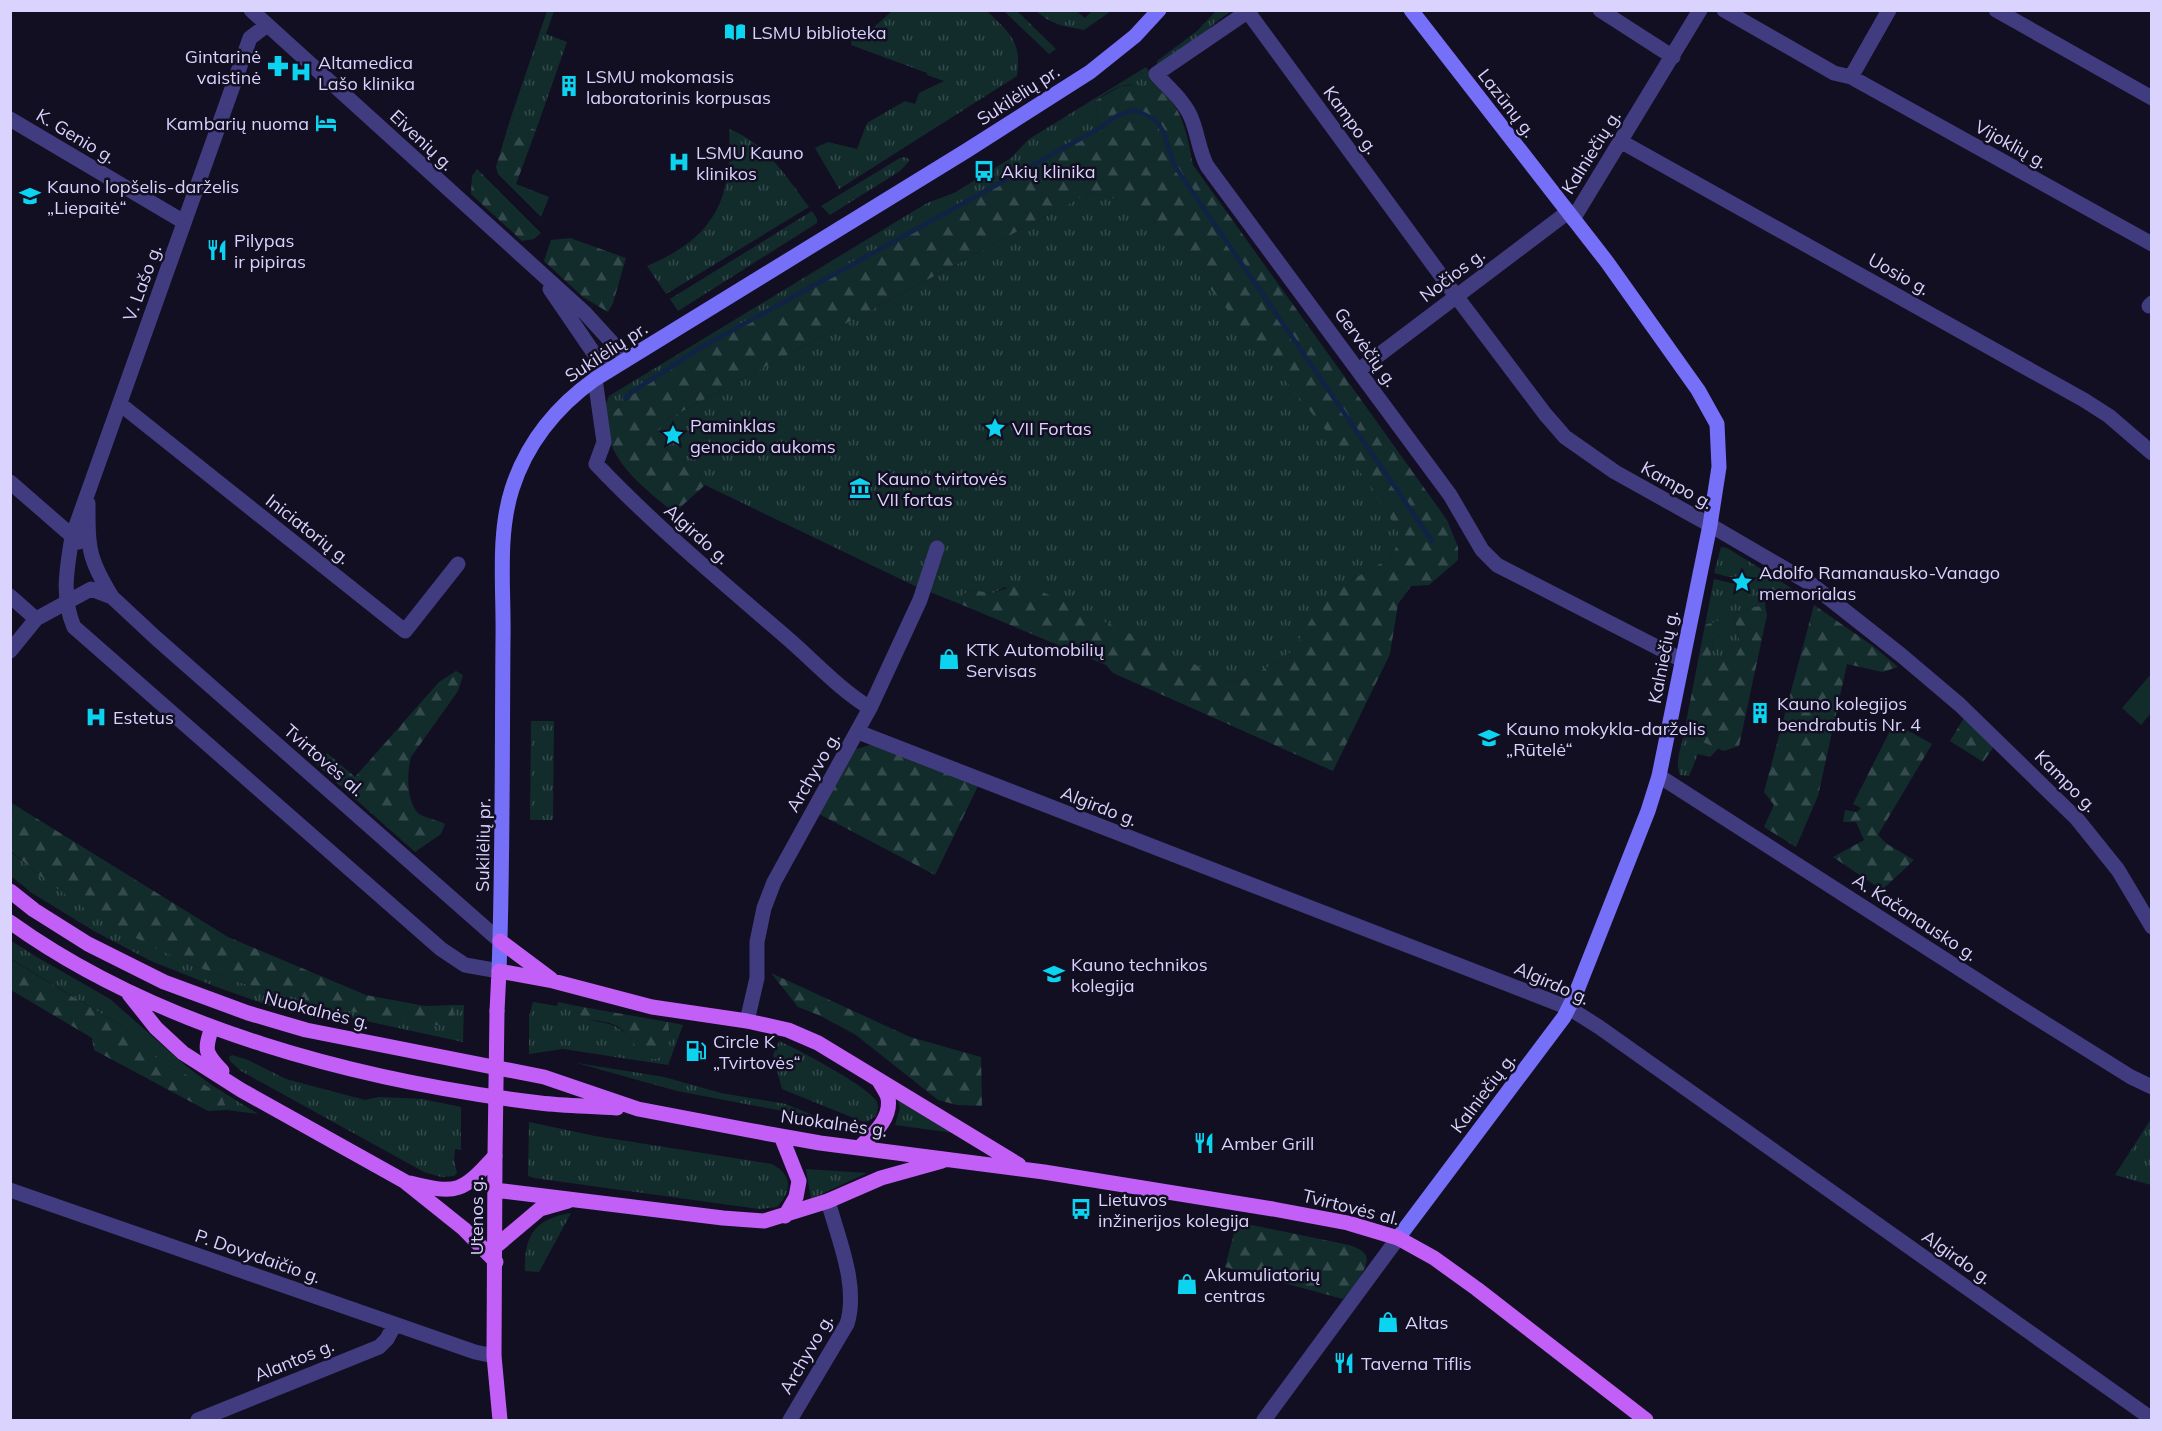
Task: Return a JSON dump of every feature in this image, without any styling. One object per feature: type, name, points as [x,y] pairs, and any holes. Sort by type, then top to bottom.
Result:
[{"type":"main road","name":"Nuokalnės g.","points":[[10,891],[34,910],[88,945],[164,982],[248,1013],[341,1037],[544,1077],[638,1109]]},
{"type":"main road","name":"Nuokalnės g.","points":[[10,922],[78,965],[127,991],[212,1027],[322,1063],[427,1085],[541,1103],[638,1109],[782,1136],[1026,1169]]},
{"type":"main road","name":"Tvirtovės al.","points":[[500,941],[553,981]]},
{"type":"main road","name":"Tvirtovės al.","points":[[499,972],[553,981],[652,1006],[788,1030],[818,1043],[1026,1169],[1315,1216],[1398,1238],[1434,1258],[1477,1289],[1646,1420]]},
{"type":"main road","name":"Sukilėlių pr.","points":[[497,1011],[499,972]]},
{"type":"main road","points":[[127,991],[156,1028],[183,1053],[241,1090],[404,1181],[464,1228],[496,1262]]},
{"type":"main road","name":"Utenos g.","points":[[497,1011],[494,1356],[500,1420]]},
{"type":"main road","points":[[212,1027],[206,1044],[207,1055],[241,1090]]},
{"type":"main road","points":[[860,1147],[878,1129],[888,1112],[888,1097],[877,1078]]},
{"type":"main road","points":[[782,1136],[799,1181],[796,1197],[785,1216]]},
{"type":"main road","points":[[404,1181],[450,1190],[463,1186],[495,1156]]},
{"type":"main road","points":[[495,1190],[764,1221],[828,1201],[881,1178],[953,1159]]},
{"type":"main road","points":[[495,1247],[540,1209],[575,1199]]},
{"type":"street","name":"Eivenių g.","points":[[251,10],[585,313],[627,359]]},
{"type":"street","name":"Sukilėlių pr.","points":[[499,972],[503,776],[503,575],[506,519],[516,475],[538,434],[565,402],[601,375],[966,151],[1090,72],[1135,36],[1159,10]]},
{"type":"street","name":"Lazūnų g.","points":[[1411,10],[1570,215]]},
{"type":"street","points":[[1600,10],[1673,57]]},
{"type":"street","name":"Kalniečių g.","points":[[1263,1420],[1569,1008],[1648,811],[1659,776],[1710,525],[1719,467],[1717,424],[1713,414],[1607,262],[1570,215],[1620,141],[1700,10]]},
{"type":"street","name":"Vijoklių g.","points":[[1724,10],[1834,73],[1851,77],[2151,244]]},
{"type":"street","points":[[1851,77],[1889,10]]},
{"type":"street","points":[[1996,10],[2151,98]]},
{"type":"street","name":"Kampo g.","points":[[1249,11],[1456,296],[1545,414],[1565,436],[1615,472],[1811,584],[1901,655],[1960,705],[2077,819],[2118,870],[2151,927]]},
{"type":"street","name":"Gervėčių g.","points":[[1249,11],[1156,74],[1186,108],[1192,119],[1200,152],[1207,166],[1450,495],[1482,550],[1497,565],[1682,660]]},
{"type":"street","name":"V. Lašo g.","points":[[66,601],[72,537],[87,494],[250,38],[267,25]]},
{"type":"street","name":"K. Genio g.","points":[[10,119],[184,222]]},
{"type":"street","name":"Uosio g.","points":[[1620,141],[2084,400],[2109,416],[2151,453]]},
{"type":"street","name":"Nočios g.","points":[[1359,370],[1456,296],[1570,215]]},
{"type":"street","name":"Eivenių g.","points":[[541,273],[601,375]]},
{"type":"street","name":"Algirdo g.","points":[[601,375],[604,442],[596,464],[661,529],[853,697],[870,708]]},
{"type":"street","name":"Iniciatorių g.","points":[[120,404],[405,631],[458,564]]},
{"type":"street","points":[[10,482],[77,541],[88,542]]},
{"type":"street","name":"V. Lašo g.","points":[[87,494],[88,542],[91,557],[112,597]]},
{"type":"street","name":"Archyvo g.","points":[[747,1021],[757,978],[757,942],[764,908],[774,882],[870,708],[920,600],[937,548]]},
{"type":"street","points":[[10,651],[36,619],[66,601],[92,589],[112,597]]},
{"type":"street","points":[[10,596],[36,619]]},
{"type":"street","name":"Tvirtovės al.","points":[[112,597],[500,941]]},
{"type":"street","name":"Tvirtovės al.","points":[[66,601],[75,627],[441,949],[465,965],[499,972]]},
{"type":"street","name":"Algirdo g.","points":[[858,732],[1569,1008],[2151,1419]]},
{"type":"street","name":"A. Kačanausko g.","points":[[1659,776],[2019,1007],[2131,1077],[2151,1087]]},
{"type":"street","name":"P. Dovydaičio g.","points":[[10,1190],[475,1352],[494,1356]]},
{"type":"street","name":"Archyvo g.","points":[[790,1420],[847,1324],[851,1313],[850,1280],[828,1201]]},
{"type":"street","name":"Alantos g.","points":[[198,1420],[379,1347],[387,1339],[395,1324]]},
{"type":"green space","points":[[547,11],[554,11],[546,34],[567,42],[536,130],[510,120]]},
{"type":"green space","points":[[892,11],[987,11],[1008,32],[1016,46],[1017,76],[839,189],[815,148],[828,142],[857,149],[867,123],[905,101],[915,104],[919,93],[944,81],[851,45],[853,32],[864,36]]},
{"type":"green space","points":[[1004,11],[1017,11],[1056,49],[1049,54]]},
{"type":"green space","points":[[1036,11],[1076,11],[1080,14],[1059,25]]},
{"type":"green space","points":[[1092,11],[1111,11],[1084,30],[1059,25],[1080,14],[1085,18]]},
{"type":"green space","points":[[1216,11],[1231,11],[1198,40],[1157,66],[1157,61],[1197,31]]},
{"type":"green space","points":[[1146,67],[1174,103],[1142,86],[1121,86],[1111,91],[1095,101],[1100,128],[704,346],[635,390],[608,419],[605,406],[609,396],[927,203],[954,193],[1011,158],[1029,139]]},
{"type":"green space","points":[[1142,85],[1157,90],[1175,106],[1185,129],[1193,165],[1447,520],[1458,547],[1458,560],[1429,585],[1411,586],[1398,604],[1390,654],[1333,771],[1113,673],[1106,665],[960,604],[963,595],[970,590],[994,593],[1017,584],[1032,587],[1227,680],[1238,682],[1278,662],[1292,651],[1322,601],[1348,582],[1390,558],[1398,544],[1398,531],[1368,482],[1158,225],[1126,203],[1089,193],[664,421],[658,430],[663,446],[697,471],[705,485],[674,513],[627,471],[613,450],[609,438],[608,419],[635,390],[704,346],[1100,128],[1095,101],[1121,86]]},
{"type":"green space","points":[[510,120],[536,130],[516,184],[549,197],[541,217],[498,174],[496,167]]},
{"type":"green space","points":[[729,129],[742,135],[764,152],[784,173],[809,207],[666,294],[647,266],[689,243],[715,214],[727,176]]},
{"type":"green space","points":[[905,157],[910,160],[900,171],[830,215],[821,206],[900,158]]},
{"type":"green space","points":[[477,169],[541,233],[534,239],[522,241],[471,194],[472,176]]},
{"type":"green space","name":"VII Fortas","points":[[1089,193],[1126,203],[1158,225],[1369,482],[1398,531],[1398,544],[1390,558],[1348,582],[1307,627],[1292,651],[1278,662],[1238,682],[1227,680],[1005,587],[994,593],[970,590],[963,595],[960,604],[917,587],[705,485],[697,471],[663,446],[658,430],[664,421]]},
{"type":"green space","points":[[812,211],[817,223],[678,311],[670,299]]},
{"type":"green space","points":[[570,238],[626,258],[613,303],[608,312],[583,297],[544,261],[551,240]]},
{"type":"green space","points":[[1721,547],[1727,548],[1771,575],[1765,583],[1765,605],[1733,614],[1741,646],[1735,657],[1711,657],[1714,640],[1730,627],[1705,625],[1714,579],[1743,588],[1746,579],[1737,577],[1736,579],[1714,573]]},
{"type":"green space","points":[[1771,575],[1803,596],[1789,601],[1765,598],[1764,583]]},
{"type":"green space","points":[[1765,605],[1767,615],[1739,746],[1724,751],[1700,741],[1683,738],[1705,625],[1729,617],[1730,627],[1714,640],[1711,656],[1735,657],[1741,646],[1733,614]]},
{"type":"green space","points":[[1814,605],[1873,646],[1898,667],[1882,672],[1847,664],[1818,796],[1796,847],[1764,827],[1774,805],[1764,792]]},
{"type":"green space","points":[[456,671],[463,675],[458,691],[411,757],[408,786],[414,807],[421,815],[445,824],[441,834],[415,852],[317,765],[327,753],[355,777],[439,682]]},
{"type":"green space","points":[[2151,674],[2151,713],[2141,725],[2122,708]]},
{"type":"green space","points":[[1964,718],[1995,745],[1983,762],[1950,741]]},
{"type":"green space","points":[[531,721],[554,721],[553,820],[530,820]]},
{"type":"green space","points":[[1894,723],[1932,744],[1878,835],[1887,844],[1914,860],[1882,890],[1833,857],[1864,840],[1856,822],[1843,822],[1845,810],[1857,812],[1861,808],[1853,804]]},
{"type":"green space","points":[[1683,738],[1719,748],[1710,757],[1698,754],[1689,776],[1680,775],[1678,766]]},
{"type":"green space","points":[[874,744],[978,786],[935,875],[819,814],[856,749]]},
{"type":"green space","points":[[10,802],[228,937],[366,995],[425,1006],[453,1005],[454,1018],[451,1026],[407,1023],[335,1008],[238,982],[184,962],[102,921],[40,876],[11,851]]},
{"type":"green space","points":[[10,851],[40,876],[184,962],[238,982],[335,1008],[454,1018],[453,1005],[464,1005],[463,1042],[338,1015],[270,1006],[151,961],[94,931],[32,893],[11,876]]},
{"type":"green space","points":[[10,940],[110,999],[186,1066],[258,1114],[227,1110],[222,1097],[183,1073],[160,1063],[140,1037],[11,959]]},
{"type":"green space","points":[[10,959],[140,1037],[160,1063],[210,1088],[222,1097],[227,1110],[208,1111],[94,1050],[92,1038],[11,990]]},
{"type":"green space","points":[[771,973],[910,1037],[981,1057],[982,1106],[957,1105],[938,1100],[856,1035],[821,1016],[798,1007]]},
{"type":"green space","points":[[533,1002],[557,1006],[558,1002],[577,1006],[577,1013],[594,1021],[614,1026],[632,1041],[670,1032],[668,1022],[683,1025],[668,1065],[563,1049],[529,1054],[529,1017]]},
{"type":"green space","points":[[577,1006],[668,1022],[668,1047],[658,1058],[651,1058],[645,1055],[617,1026],[582,1016],[577,1013]]},
{"type":"green space","points":[[779,1041],[848,1078],[862,1088],[877,1102],[876,1116],[867,1122],[861,1121],[782,1089],[773,1055]]},
{"type":"green space","points":[[232,1055],[248,1060],[286,1079],[365,1100],[379,1097],[422,1099],[461,1107],[461,1150],[455,1149],[454,1160],[457,1173],[454,1176],[441,1177],[424,1172],[241,1071],[230,1061],[229,1057]]},
{"type":"green space","points":[[577,1063],[664,1077],[721,1093],[786,1104],[820,1118],[677,1091]]},
{"type":"green space","points":[[897,1095],[954,1133],[895,1125],[900,1108]]},
{"type":"green space","points":[[2151,1119],[2151,1185],[2115,1175]]},
{"type":"green space","points":[[529,1122],[595,1136],[772,1164],[784,1173],[788,1189],[777,1207],[759,1209],[534,1178],[528,1176]]},
{"type":"green space","points":[[806,1169],[867,1173],[811,1199]]},
{"type":"green space","points":[[571,1213],[539,1272],[525,1271],[527,1248],[534,1231],[548,1220]]},
{"type":"green space","points":[[1237,1222],[1349,1245],[1365,1254],[1366,1266],[1343,1299],[1225,1267]]},
{"type":"waterway","points":[[625,398],[704,346],[1100,128],[1118,115],[1135,110],[1156,120],[1164,133],[1174,165],[1432,541]]},
{"type":"place","name":"LSMU biblioteka","points":[[735,32]]},
{"type":"place","name":"Gintarinė vaistinė","points":[[278,66]]},
{"type":"place","name":"Altamedica Lašo klinika","points":[[301,72]]},
{"type":"place","name":"LSMU mokomasis laboratorinis korpusas","points":[[569,86]]},
{"type":"place","name":"Kambarių nuoma","points":[[326,123]]},
{"type":"place","name":"LSMU Kauno klinikos","points":[[679,162]]},
{"type":"place","name":"Akių klinika","points":[[984,171]]},
{"type":"place","name":"Kauno lopšelis-darželis „Liepaitė“","points":[[30,196]]},
{"type":"place","name":"Pilypas ir pipiras","points":[[217,250]]},
{"type":"place","name":"VII Fortas","points":[[995,428]]},
{"type":"place","name":"Paminklas genocido aukoms","points":[[673,435]]},
{"type":"place","name":"Kauno tvirtovės VII fortas","points":[[860,488]]},
{"type":"place","name":"Adolfo Ramanausko-Vanago memorialas","points":[[1742,582]]},
{"type":"place","name":"KTK Automobilių Servisas","points":[[949,659]]},
{"type":"place","name":"Kauno kolegijos bendrabutis Nr. 4","points":[[1760,713]]},
{"type":"place","name":"Estetus","points":[[96,717]]},
{"type":"place","name":"Kauno mokykla-darželis „Rūtelė“","points":[[1489,738]]},
{"type":"place","name":"Kauno technikos kolegija","points":[[1054,974]]},
{"type":"place","name":"Circle K „Tvirtovės“","points":[[696,1051]]},
{"type":"place","name":"Amber Grill","points":[[1204,1143]]},
{"type":"place","name":"Lietuvos inžinerijos kolegija","points":[[1081,1209]]},
{"type":"place","name":"Akumuliatorių centras","points":[[1187,1284]]},
{"type":"place","name":"Altas","points":[[1388,1322]]},
{"type":"place","name":"Taverna Tiflis","points":[[1344,1363]]}]
